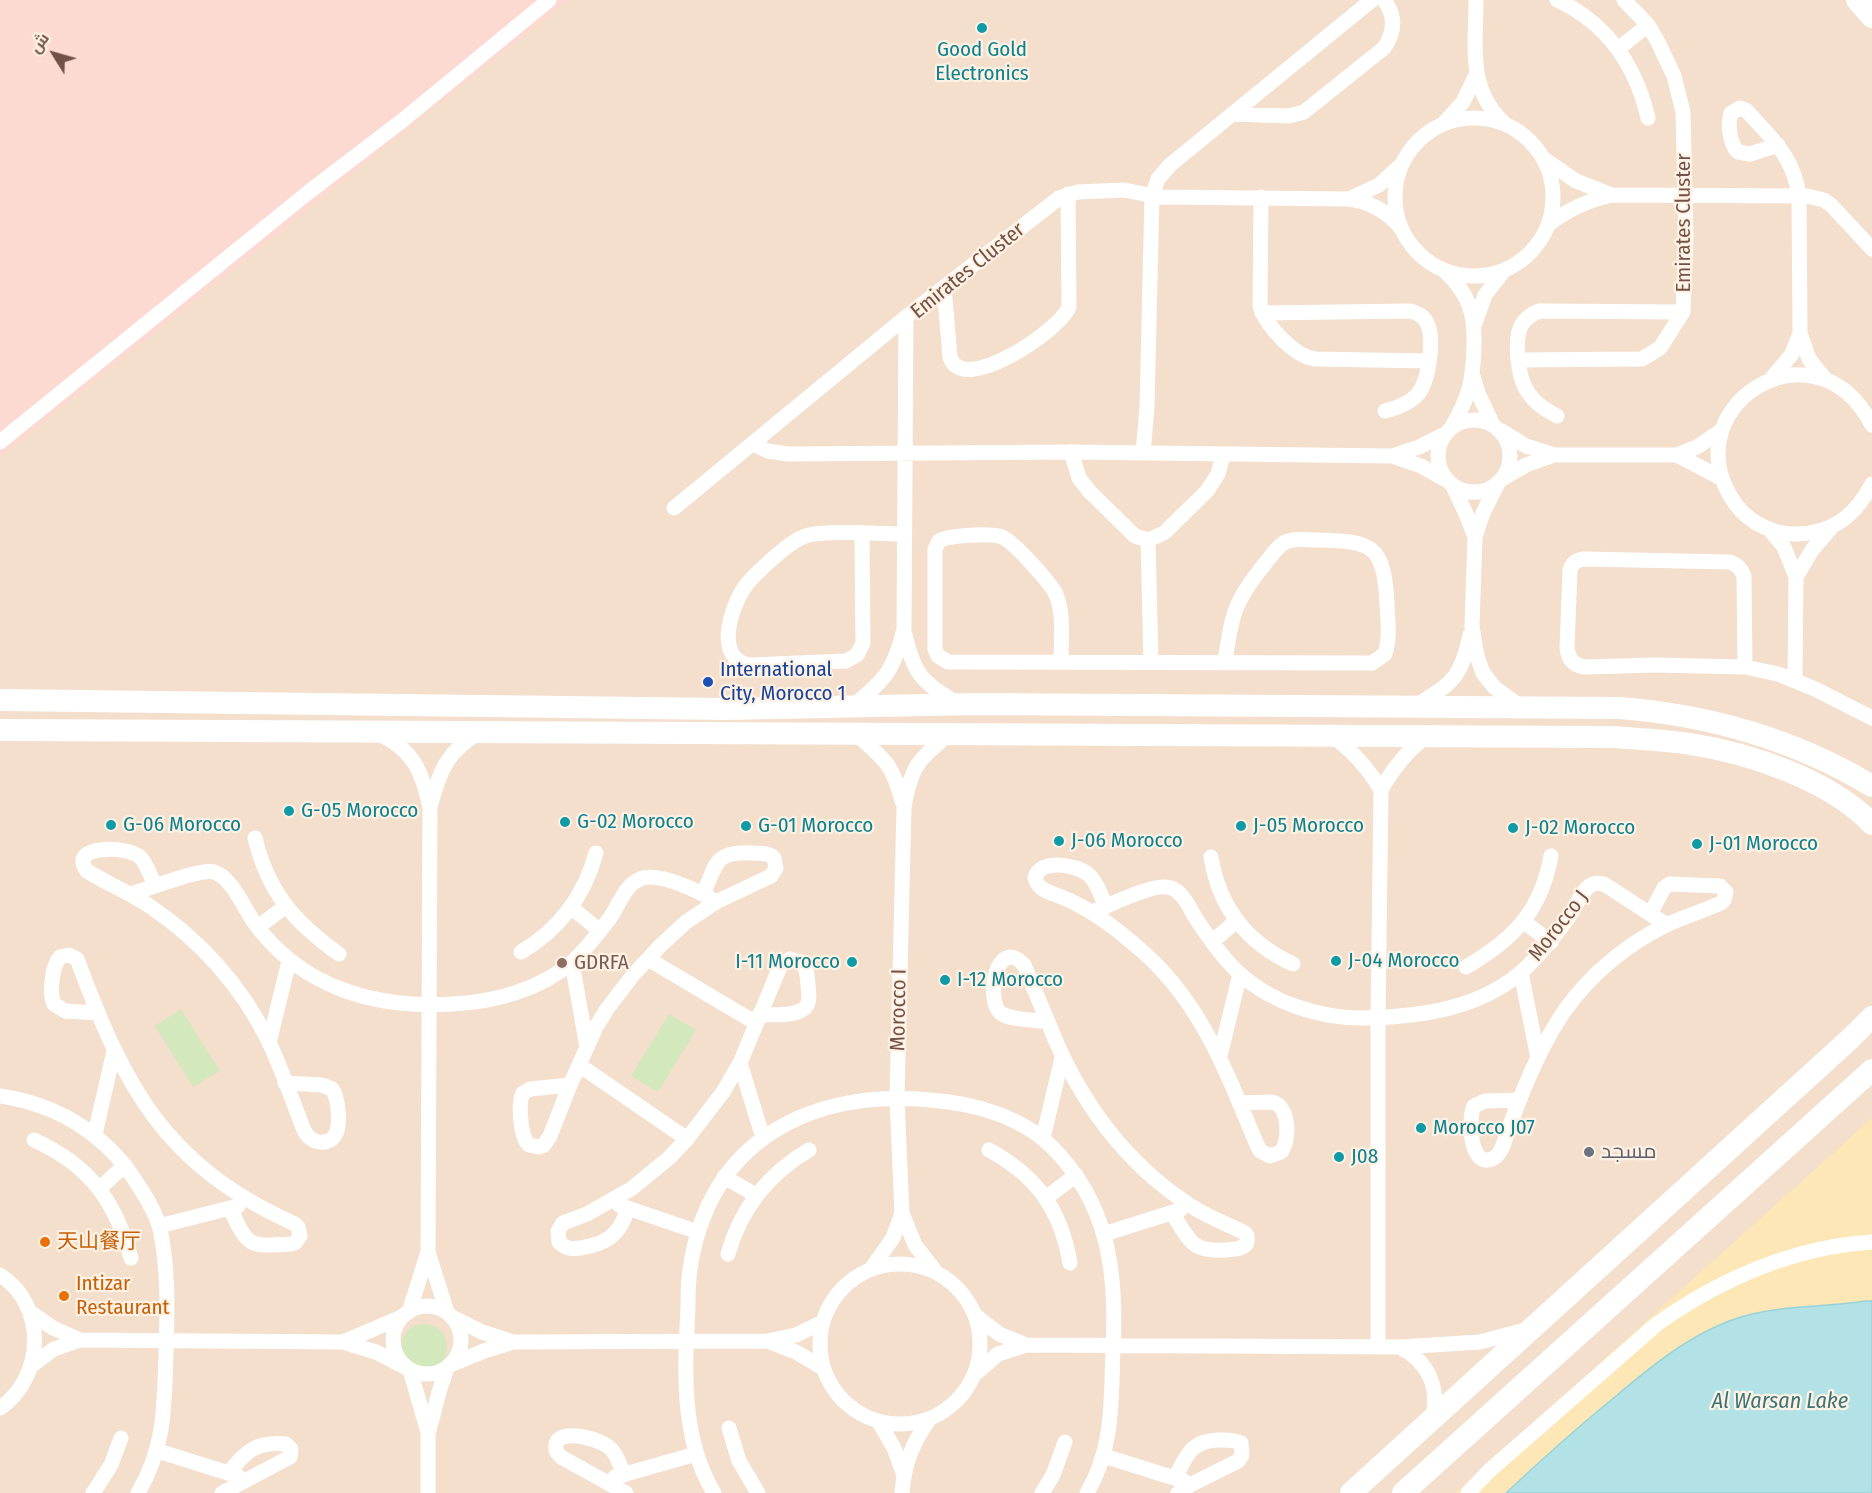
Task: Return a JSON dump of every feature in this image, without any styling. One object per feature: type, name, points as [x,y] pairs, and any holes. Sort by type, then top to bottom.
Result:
[{"type":"street","points":[[0,442],[310,191],[404,120],[549,0]]},
{"type":"street","points":[[1143,453],[1148,407],[1152,196],[1158,179],[1170,165],[1372,0]]},
{"type":"street","points":[[1232,114],[1289,116],[1304,112],[1384,48],[1394,26],[1384,0]]},
{"type":"street","points":[[1476,0],[1476,75],[1489,106],[1504,123]]},
{"type":"street","points":[[1557,0],[1590,20],[1618,49],[1637,82],[1648,118]]},
{"type":"street","name":"Emirates Cluster","points":[[1519,360],[1642,359],[1660,348],[1683,312],[1686,196],[1683,112],[1667,58],[1648,26],[1624,0]]},
{"type":"street","points":[[1857,0],[1872,17]]},
{"type":"street","points":[[1618,49],[1648,26]]},
{"type":"street","points":[[1443,124],[1463,102],[1476,75]]},
{"type":"street","name":"Emirates Cluster","points":[[1484,118],[1504,123],[1520,132],[1533,144],[1551,174],[1554,190],[1549,224],[1542,239],[1531,253],[1518,264],[1503,272],[1474,277],[1445,272],[1419,254],[1408,242],[1401,228],[1396,212],[1395,195],[1397,179],[1403,163],[1413,147],[1443,124],[1463,119],[1484,118]]},
{"type":"street","points":[[1778,145],[1795,174],[1799,196],[1800,333],[1809,359],[1826,380]]},
{"type":"street","points":[[1544,159],[1576,181],[1612,195]]},
{"type":"street","name":"Emirates Cluster","points":[[1349,199],[1378,185],[1403,163]]},
{"type":"street","name":"Emirates Cluster","points":[[958,704],[928,685],[921,677],[910,658],[904,629],[906,317],[1059,198],[1068,194],[1131,190],[1152,196],[1349,199],[1378,207],[1401,228]]},
{"type":"street","points":[[945,288],[950,357],[951,362],[958,368],[967,370],[984,368],[997,363],[1040,336],[1064,316],[1069,307],[1068,194]]},
{"type":"street","points":[[1549,224],[1572,208],[1612,195],[1799,196],[1816,198],[1831,205],[1872,249]]},
{"type":"street","points":[[1261,197],[1259,300],[1262,313],[1268,323],[1292,349],[1308,358],[1429,361]]},
{"type":"street","points":[[1445,272],[1464,294],[1475,322]]},
{"type":"street","points":[[1475,537],[1466,514],[1450,483],[1442,473],[1438,453],[1448,430],[1465,403],[1473,376],[1475,322],[1485,295],[1503,272]]},
{"type":"street","points":[[1557,416],[1533,400],[1520,374],[1521,327],[1528,317],[1539,311],[1683,312]]},
{"type":"street","points":[[1262,313],[1415,312],[1424,318],[1429,328],[1429,361],[1426,379],[1417,395],[1397,408],[1385,411]]},
{"type":"street","points":[[674,508],[906,317]]},
{"type":"street","points":[[1771,380],[1792,354],[1800,333]]},
{"type":"street","points":[[1833,527],[1812,534],[1791,534],[1770,530],[1754,522],[1740,510],[1729,495],[1721,478],[1718,454],[1722,430],[1734,407],[1757,386],[1771,380],[1799,375],[1826,380],[1841,387],[1864,410],[1872,425]]},
{"type":"street","points":[[1415,706],[1443,690],[1457,675],[1466,657],[1472,626],[1475,537],[1483,513],[1508,469],[1511,456],[1508,443],[1478,393],[1473,376]]},
{"type":"street","points":[[1392,456],[1419,447],[1461,421],[1472,419],[1482,420],[1526,446],[1554,455],[1677,455],[1697,447],[1722,430]]},
{"type":"street","points":[[753,444],[768,451],[788,454],[1071,452],[1392,456],[1421,466],[1470,492],[1480,492],[1526,465],[1554,455]]},
{"type":"street","points":[[1071,452],[1075,470],[1090,492],[1135,536],[1148,540],[1164,533],[1207,491],[1218,474],[1223,455]]},
{"type":"street","points":[[1677,455],[1721,478]]},
{"type":"street","points":[[1796,578],[1812,550],[1833,527],[1849,516],[1863,501],[1872,484]]},
{"type":"street","points":[[1770,530],[1784,547],[1796,578],[1795,681]]},
{"type":"street","points":[[862,534],[863,643],[857,654],[846,661],[751,665],[735,659],[728,643],[734,608],[746,586],[759,572],[804,536],[816,534],[862,534],[904,534]]},
{"type":"street","points":[[1061,662],[1057,595],[1012,544],[1002,537],[990,535],[946,538],[939,541],[935,549],[935,649],[938,656],[948,662],[1372,663],[1377,662],[1385,654],[1388,620],[1383,569],[1379,558],[1365,545],[1351,540],[1293,540],[1281,545],[1240,599],[1231,622],[1225,662]]},
{"type":"street","points":[[1148,540],[1151,662]]},
{"type":"street","points":[[1745,667],[1744,576],[1735,564],[1730,562],[1584,559],[1571,566],[1567,648],[1569,657],[1575,664],[1584,667],[1655,665],[1745,667],[1795,681],[1839,700],[1872,718]]},
{"type":"street","points":[[1472,626],[1477,656],[1484,673],[1495,688],[1523,708]]},
{"type":"street","name":"Emirates Cluster","points":[[853,706],[887,674],[898,654],[904,629]]},
{"type":"street","points":[[0,700],[724,709],[958,704],[1630,709],[1723,723],[1789,744],[1821,758],[1872,786]]},
{"type":"street","points":[[178,729],[213,721],[252,720],[259,714],[260,709],[254,702]]},
{"type":"street","points":[[667,732],[664,723],[669,718],[708,716],[724,709]]},
{"type":"street","points":[[2,731],[178,729],[377,733],[667,732],[1613,737],[1691,744],[1751,759],[1808,781],[1850,804],[1872,824]]},
{"type":"street","points":[[430,807],[439,773],[445,763],[460,746],[480,732]]},
{"type":"street","points":[[377,733],[398,745],[414,762],[424,783],[430,807],[428,1252],[449,1315],[460,1332],[461,1344],[458,1355],[449,1367],[439,1392],[428,1434],[428,1493]]},
{"type":"street","name":"Morocco I","points":[[856,734],[891,767],[904,807]]},
{"type":"street","name":"Morocco I","points":[[936,1272],[915,1245],[902,1213],[897,1099],[904,807],[914,768],[949,734]]},
{"type":"street","points":[[1332,736],[1355,754],[1381,790]]},
{"type":"street","points":[[1378,1347],[1381,790],[1396,766],[1427,736]]},
{"type":"street","points":[[255,838],[263,867],[286,906],[307,930],[339,954]]},
{"type":"street","points":[[155,886],[144,862],[136,853],[114,850],[86,854],[83,863],[87,871],[131,894],[190,936],[213,959],[244,999],[269,1042],[285,1083]]},
{"type":"street","points":[[521,952],[543,937],[572,908],[586,883],[596,853]]},
{"type":"street","points":[[1466,967],[1497,946],[1524,922],[1542,889],[1551,856]]},
{"type":"street","points":[[1210,857],[1216,884],[1236,921],[1262,946],[1293,964]]},
{"type":"street","points":[[131,894],[204,871],[218,873],[229,882],[258,927],[289,961],[326,983],[366,998],[408,1004],[494,999],[534,985],[572,963],[600,932],[628,888],[643,877],[682,884],[709,898],[633,975],[607,1009],[570,1085]]},
{"type":"street","name":"Morocco J","points":[[1220,1056],[1192,1009],[1158,966],[1122,934],[1099,909],[1159,887],[1172,888],[1182,896],[1212,942],[1240,974],[1271,995],[1305,1009],[1341,1017],[1414,1016],[1446,1010],[1485,995],[1521,973],[1551,942],[1586,888],[1594,883],[1604,884],[1667,925]]},
{"type":"street","points":[[1519,1100],[1561,1016],[1592,979],[1620,954],[1667,925],[1721,903],[1726,896],[1724,889],[1720,886],[1670,884],[1664,888],[1650,914]]},
{"type":"street","points":[[258,927],[286,906]]},
{"type":"street","points":[[572,908],[600,932]]},
{"type":"street","points":[[1212,942],[1236,921]]},
{"type":"street","points":[[1524,922],[1551,942]]},
{"type":"street","points":[[1048,1022],[1007,1016],[997,1009],[994,1001],[996,968],[1002,960],[1012,957],[1024,965],[1048,1022],[1062,1058],[1112,1135],[1145,1170],[1191,1206],[1245,1233],[1247,1244],[1242,1248],[1211,1251],[1199,1248],[1190,1240],[1172,1213]]},
{"type":"street","points":[[628,1208],[620,1227],[606,1241],[597,1246],[572,1249],[559,1242],[558,1231],[563,1223],[610,1202],[651,1174],[687,1139],[723,1092],[740,1063],[757,1019],[648,959]]},
{"type":"street","points":[[269,1042],[289,961]]},
{"type":"street","points":[[572,963],[587,1047]]},
{"type":"street","points":[[1521,973],[1538,1058]]},
{"type":"street","points":[[1239,1103],[1220,1056],[1240,974]]},
{"type":"street","points":[[98,1014],[114,1051],[141,1099],[168,1136],[204,1171],[251,1203],[295,1224],[300,1232],[298,1240],[295,1243],[282,1245],[263,1246],[251,1243],[243,1234],[230,1208]]},
{"type":"street","points":[[1351,1493],[1872,1017]]},
{"type":"street","points":[[95,1134],[114,1051]]},
{"type":"street","points":[[1042,1138],[1062,1058]]},
{"type":"street","points":[[740,1063],[763,1138]]},
{"type":"street","points":[[579,1065],[687,1139]]},
{"type":"street","points":[[1403,1493],[1872,1070]]},
{"type":"street","points":[[0,1096],[37,1104],[67,1117],[95,1134],[125,1166],[145,1195],[159,1226],[166,1272],[163,1418],[158,1451],[138,1493]]},
{"type":"street","points":[[714,1493],[696,1454],[688,1417],[686,1341],[689,1272],[698,1232],[713,1196],[724,1177],[749,1149],[786,1124],[818,1110],[856,1102],[897,1099],[945,1101],[968,1105],[1006,1118],[1042,1138],[1076,1175],[1092,1204],[1104,1234],[1115,1299],[1110,1420],[1104,1456],[1087,1493]]},
{"type":"street","points":[[34,1140],[49,1146],[76,1165],[100,1188],[119,1221],[131,1258]]},
{"type":"street","points":[[728,1254],[739,1223],[756,1195],[780,1169],[809,1150]]},
{"type":"street","points":[[989,1150],[1024,1173],[1046,1198],[1066,1238],[1070,1263]]},
{"type":"street","points":[[100,1188],[125,1166]]},
{"type":"street","points":[[1046,1198],[1076,1175]]},
{"type":"street","points":[[724,1177],[756,1195]]},
{"type":"street","points":[[610,1202],[698,1232]]},
{"type":"street","points":[[159,1226],[251,1203]]},
{"type":"street","points":[[1104,1234],[1191,1206]]},
{"type":"street","name":"Morocco I","points":[[871,1269],[887,1249],[902,1213]]},
{"type":"street","points":[[1467,1493],[1489,1471],[1657,1324],[1674,1312],[1729,1281],[1783,1259],[1831,1247],[1872,1242]]},
{"type":"street","points":[[428,1252],[406,1315],[395,1330],[393,1344],[398,1358],[409,1369],[428,1434]]},
{"type":"street","points":[[897,1264],[917,1266],[936,1272],[960,1290],[976,1316],[981,1339],[975,1374],[957,1401],[948,1409],[929,1419],[904,1425],[879,1422],[864,1416],[850,1408],[834,1390],[823,1368],[820,1345],[827,1311],[839,1292],[848,1283],[871,1269],[897,1264]]},
{"type":"street","points":[[0,1275],[16,1288],[30,1312],[35,1348],[31,1366],[21,1387],[0,1408]]},
{"type":"street","points":[[343,1342],[428,1306],[482,1332],[513,1342]]},
{"type":"street","points":[[30,1312],[53,1328],[80,1340]]},
{"type":"street","points":[[976,1316],[999,1334],[1026,1345]]},
{"type":"street","points":[[31,1366],[54,1349],[80,1340],[343,1342],[376,1352],[409,1369],[432,1374],[484,1351],[513,1342],[767,1341],[796,1335],[823,1322]]},
{"type":"street","points":[[975,1374],[998,1354],[1026,1345],[1400,1347],[1480,1342],[1498,1339],[1534,1326]]},
{"type":"street","points":[[767,1341],[796,1352],[823,1368]]},
{"type":"street","points":[[1400,1347],[1418,1359],[1431,1377],[1435,1398],[1432,1420]]},
{"type":"street","points":[[902,1493],[903,1476],[912,1446],[929,1419]]},
{"type":"street","points":[[879,1422],[894,1448],[903,1476]]},
{"type":"street","points":[[729,1428],[739,1461],[756,1492]]},
{"type":"street","points":[[624,1475],[613,1450],[604,1443],[568,1435],[559,1439],[556,1448],[561,1457],[626,1493]]},
{"type":"street","points":[[96,1492],[111,1465],[122,1438]]},
{"type":"street","points":[[1104,1456],[1176,1486],[1192,1484],[1238,1461],[1242,1455],[1241,1443],[1233,1440],[1202,1442],[1190,1450],[1176,1486]]},
{"type":"street","points":[[1042,1493],[1053,1474],[1065,1442]]},
{"type":"street","points":[[222,1493],[290,1457],[290,1446],[282,1443],[261,1444],[253,1448],[228,1473]]},
{"type":"street","points":[[158,1451],[247,1479]]},
{"type":"street","points":[[606,1480],[696,1454]]},
{"type":"shaded area","points":[[0,0],[1872,0],[1872,1493],[0,1493]]},
{"type":"shaded area","points":[[0,0],[568,0],[0,457]]},
{"type":"green space","points":[[181,1009],[220,1071],[193,1087],[155,1026]]},
{"type":"green space","points":[[669,1014],[696,1030],[658,1092],[631,1076]]},
{"type":"green space","points":[[424,1324],[440,1331],[447,1347],[440,1363],[424,1370],[408,1363],[401,1347],[408,1331]]},
{"type":"sand","name":"Al Warsan Lake","points":[[1872,1118],[1872,1493],[1455,1493]]},
{"type":"water","name":"Al Warsan Lake","points":[[1872,1301],[1872,1493],[1506,1493],[1560,1443],[1662,1359],[1712,1328],[1763,1312]]},
{"type":"place","name":"Good Gold Electronics","points":[[982,28]]},
{"type":"place","name":"International City, Morocco 1","points":[[708,682]]},
{"type":"place","name":"G-05 Morocco","points":[[289,811]]},
{"type":"place","name":"G-02 Morocco","points":[[565,822]]},
{"type":"place","name":"G-06 Morocco","points":[[111,825]]},
{"type":"place","name":"G-01 Morocco","points":[[746,826]]},
{"type":"place","name":"J-05 Morocco","points":[[1241,826]]},
{"type":"place","name":"J-02 Morocco","points":[[1513,828]]},
{"type":"place","name":"J-06 Morocco","points":[[1059,841]]},
{"type":"place","name":"J-01 Morocco","points":[[1697,844]]},
{"type":"place","name":"J-04 Morocco","points":[[1336,961]]},
{"type":"place","name":"I-11 Morocco","points":[[852,962]]},
{"type":"place","name":"GDRFA","points":[[562,963]]},
{"type":"place","name":"I-12 Morocco","points":[[945,980]]},
{"type":"place","name":"Morocco J07","points":[[1421,1128]]},
{"type":"place","name":"مسجد","points":[[1589,1152]]},
{"type":"place","name":"J08","points":[[1339,1157]]},
{"type":"place","name":"天山餐厅","points":[[45,1242]]},
{"type":"place","name":"Intizar Restaurant","points":[[64,1296]]}]
